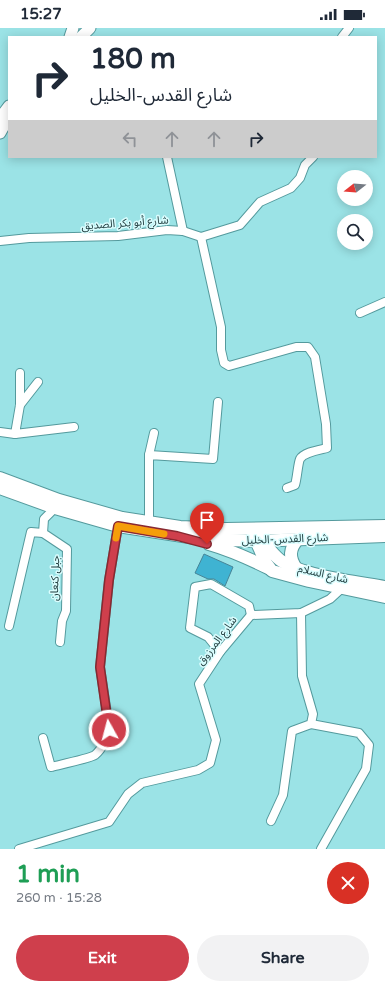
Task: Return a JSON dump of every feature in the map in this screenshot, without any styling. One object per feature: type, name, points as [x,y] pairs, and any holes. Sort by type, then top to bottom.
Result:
[{"type":"main road","name":"شارع القدس-الخليل","points":[[0,478],[66,502],[122,518],[180,527],[251,529],[385,526]]},
{"type":"main road","name":"شارع القدس-الخليل","points":[[0,488],[55,508],[118,526],[177,536],[202,539],[259,541],[385,536]]},
{"type":"main road","name":"شارع السلام","points":[[251,529],[259,541],[278,559],[296,568],[385,597]]},
{"type":"main road","name":"شارع السلام","points":[[177,536],[222,548],[245,557],[272,571],[309,581],[385,587]]},
{"type":"main road","points":[[296,568],[290,555],[291,548],[298,540]]},
{"type":"main road","name":"شارع السلام","points":[[259,541],[266,563],[272,571]]},
{"type":"street","points":[[82,36],[90,28]]},
{"type":"street","points":[[343,36],[349,28]]},
{"type":"street","points":[[0,118],[8,107]]},
{"type":"street","points":[[0,131],[8,119]]},
{"type":"street","points":[[167,158],[183,231]]},
{"type":"street","points":[[287,488],[295,486],[298,477],[300,460],[304,455],[327,448],[326,424],[315,357],[308,347],[296,346],[229,366],[224,363],[221,350],[220,327],[201,237],[240,225],[260,202],[291,188],[300,178],[306,165],[312,158]]},
{"type":"street","name":"شارع أبو بكر الصديق","points":[[0,241],[28,238],[118,236],[167,230],[183,231],[201,237]]},
{"type":"street","points":[[360,313],[385,302]]},
{"type":"street","points":[[15,434],[20,405],[20,373]]},
{"type":"street","points":[[20,405],[38,382]]},
{"type":"street","points":[[149,455],[213,459],[218,402]]},
{"type":"street","points":[[0,432],[15,434],[74,427]]},
{"type":"street","points":[[149,522],[149,455],[154,433]]},
{"type":"street","points":[[9,626],[31,532],[43,533],[44,519],[55,508]]},
{"type":"street","points":[[43,738],[51,767],[94,756],[104,743],[107,736],[109,727],[100,667],[109,580],[118,526]]},
{"type":"street","name":"جبل كنعان","points":[[43,533],[68,550],[66,611],[62,621],[60,642]]},
{"type":"street","points":[[220,652],[208,637],[190,628],[195,587],[211,584],[249,606],[251,615]]},
{"type":"street","name":"شارع المرزوق","points":[[19,849],[109,822],[128,794],[142,782],[198,770],[210,762],[216,740],[199,684],[220,652],[251,615],[301,613],[330,599],[343,584]]},
{"type":"street","points":[[301,613],[302,676],[313,714],[311,724]]},
{"type":"street","points":[[271,821],[283,796],[292,731],[311,724],[359,733],[369,745],[366,769],[321,849]]},
{"type":"building","points":[[204,554],[233,567],[225,586],[214,579],[208,579],[195,573]]},
{"type":"slow traffic","points":[[116,538],[118,526],[164,534]]},
{"type":"route","points":[[109,730],[100,667],[109,580],[118,526],[177,536],[207,544]]}]
